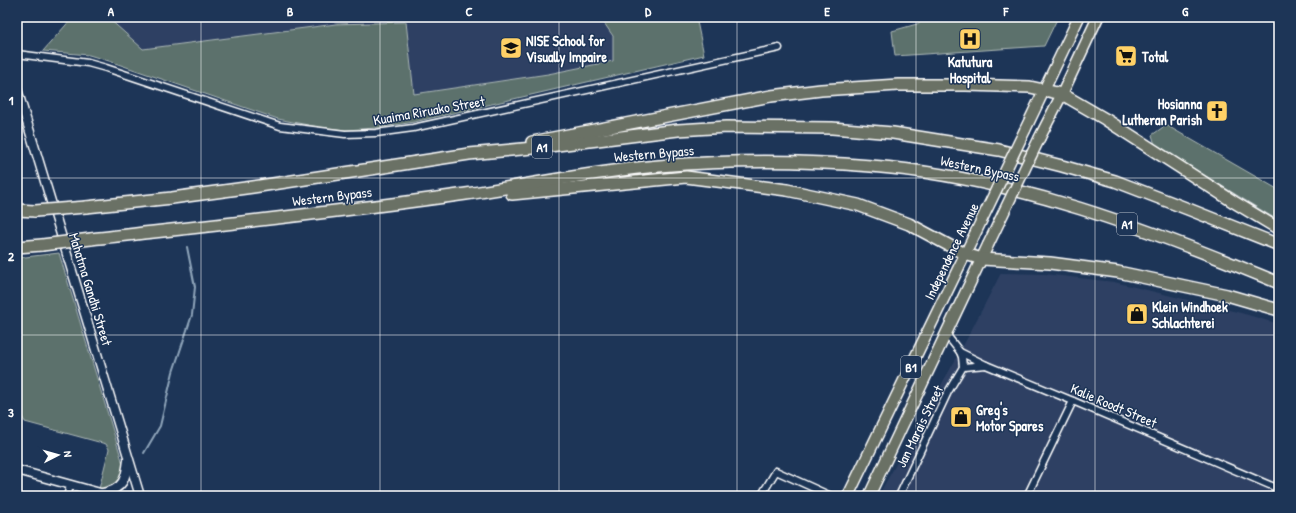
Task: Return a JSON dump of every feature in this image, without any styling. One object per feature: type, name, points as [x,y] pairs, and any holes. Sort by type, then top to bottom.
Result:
[{"type":"highway","points":[[469,154],[771,96],[814,91],[898,85],[966,84],[1030,87],[1062,94],[1105,119],[1227,198],[1279,229]]},
{"type":"highway","name":"Western Bypass","points":[[17,210],[35,211],[172,198],[469,154],[533,148],[678,130],[727,127],[832,128],[893,133],[999,150],[1062,166],[1115,181],[1279,245]]},
{"type":"highway","name":"Western Bypass","points":[[17,247],[345,210],[467,194],[614,171],[658,166],[770,161],[873,166],[969,180],[1048,199],[1149,232],[1224,260],[1279,283]]},
{"type":"highway","points":[[467,194],[489,196],[686,177],[731,182],[787,190],[858,206],[909,224],[966,254],[982,259],[1050,263],[1118,272],[1227,295],[1279,310]]},
{"type":"main road","name":"Independence Avenue","points":[[848,496],[1079,17]]},
{"type":"main road","points":[[1062,94],[1098,17]]},
{"type":"main road","name":"B1","points":[[869,496],[988,245],[1062,94]]},
{"type":"street","name":"Kuaima Riruako Street","points":[[17,54],[88,63],[280,126],[345,134],[376,133],[413,128],[779,48]]},
{"type":"street","name":"Mahatma Gandhi Street","points":[[17,89],[140,496]]},
{"type":"street","name":"Kalie Roodt Street","points":[[946,334],[960,352],[986,365],[1279,489]]},
{"type":"street","points":[[960,352],[963,367],[986,365]]},
{"type":"street","name":"Jan Marais Street","points":[[899,496],[948,392],[963,367]]},
{"type":"street","points":[[1027,496],[1073,401]]},
{"type":"street","points":[[101,493],[114,490],[122,484],[126,475],[128,457]]},
{"type":"street","points":[[17,470],[70,486],[111,496]]},
{"type":"street","points":[[761,496],[776,471],[831,496]]},
{"type":"street","points":[[67,496],[70,486]]},
{"type":"shaded area","name":"NISE School for Visually Impaire","points":[[107,17],[600,17],[613,36],[613,61],[548,74],[414,94],[406,22],[336,24],[143,49]]},
{"type":"shaded area","points":[[1001,273],[1044,274],[1114,282],[1241,313],[1279,324],[1279,496],[878,496],[960,352]]},
{"type":"green space","points":[[73,17],[107,17],[143,49],[336,24],[406,22],[414,94],[548,74],[613,61],[613,36],[600,17],[696,17],[704,55],[414,122],[376,128],[346,130],[318,127],[278,119],[89,55],[43,51]]},
{"type":"green space","name":"Katutura Hospital","points":[[927,17],[1058,17],[1044,46],[895,56],[892,31],[917,24]]},
{"type":"green space","points":[[1166,125],[1279,190],[1279,221],[1155,145],[1152,135]]},
{"type":"green space","points":[[59,253],[124,467],[121,482],[105,489],[99,489],[109,449],[106,444],[25,422],[17,408],[17,258]]},
{"type":"waterway","points":[[144,453],[160,426],[173,372],[192,315],[195,287],[187,247]]},
{"type":"place","name":"Katutura Hospital","points":[[970,39]]},
{"type":"place","name":"NISE School for Visually Impaire","points":[[511,48]]},
{"type":"place","name":"Total","points":[[1126,56]]},
{"type":"place","name":"Hosianna Lutheran Parish","points":[[1217,111]]},
{"type":"place","name":"Klein Windhoek Schlachterei","points":[[1137,314]]},
{"type":"place","name":"Greg's Motor Spares","points":[[961,417]]}]
